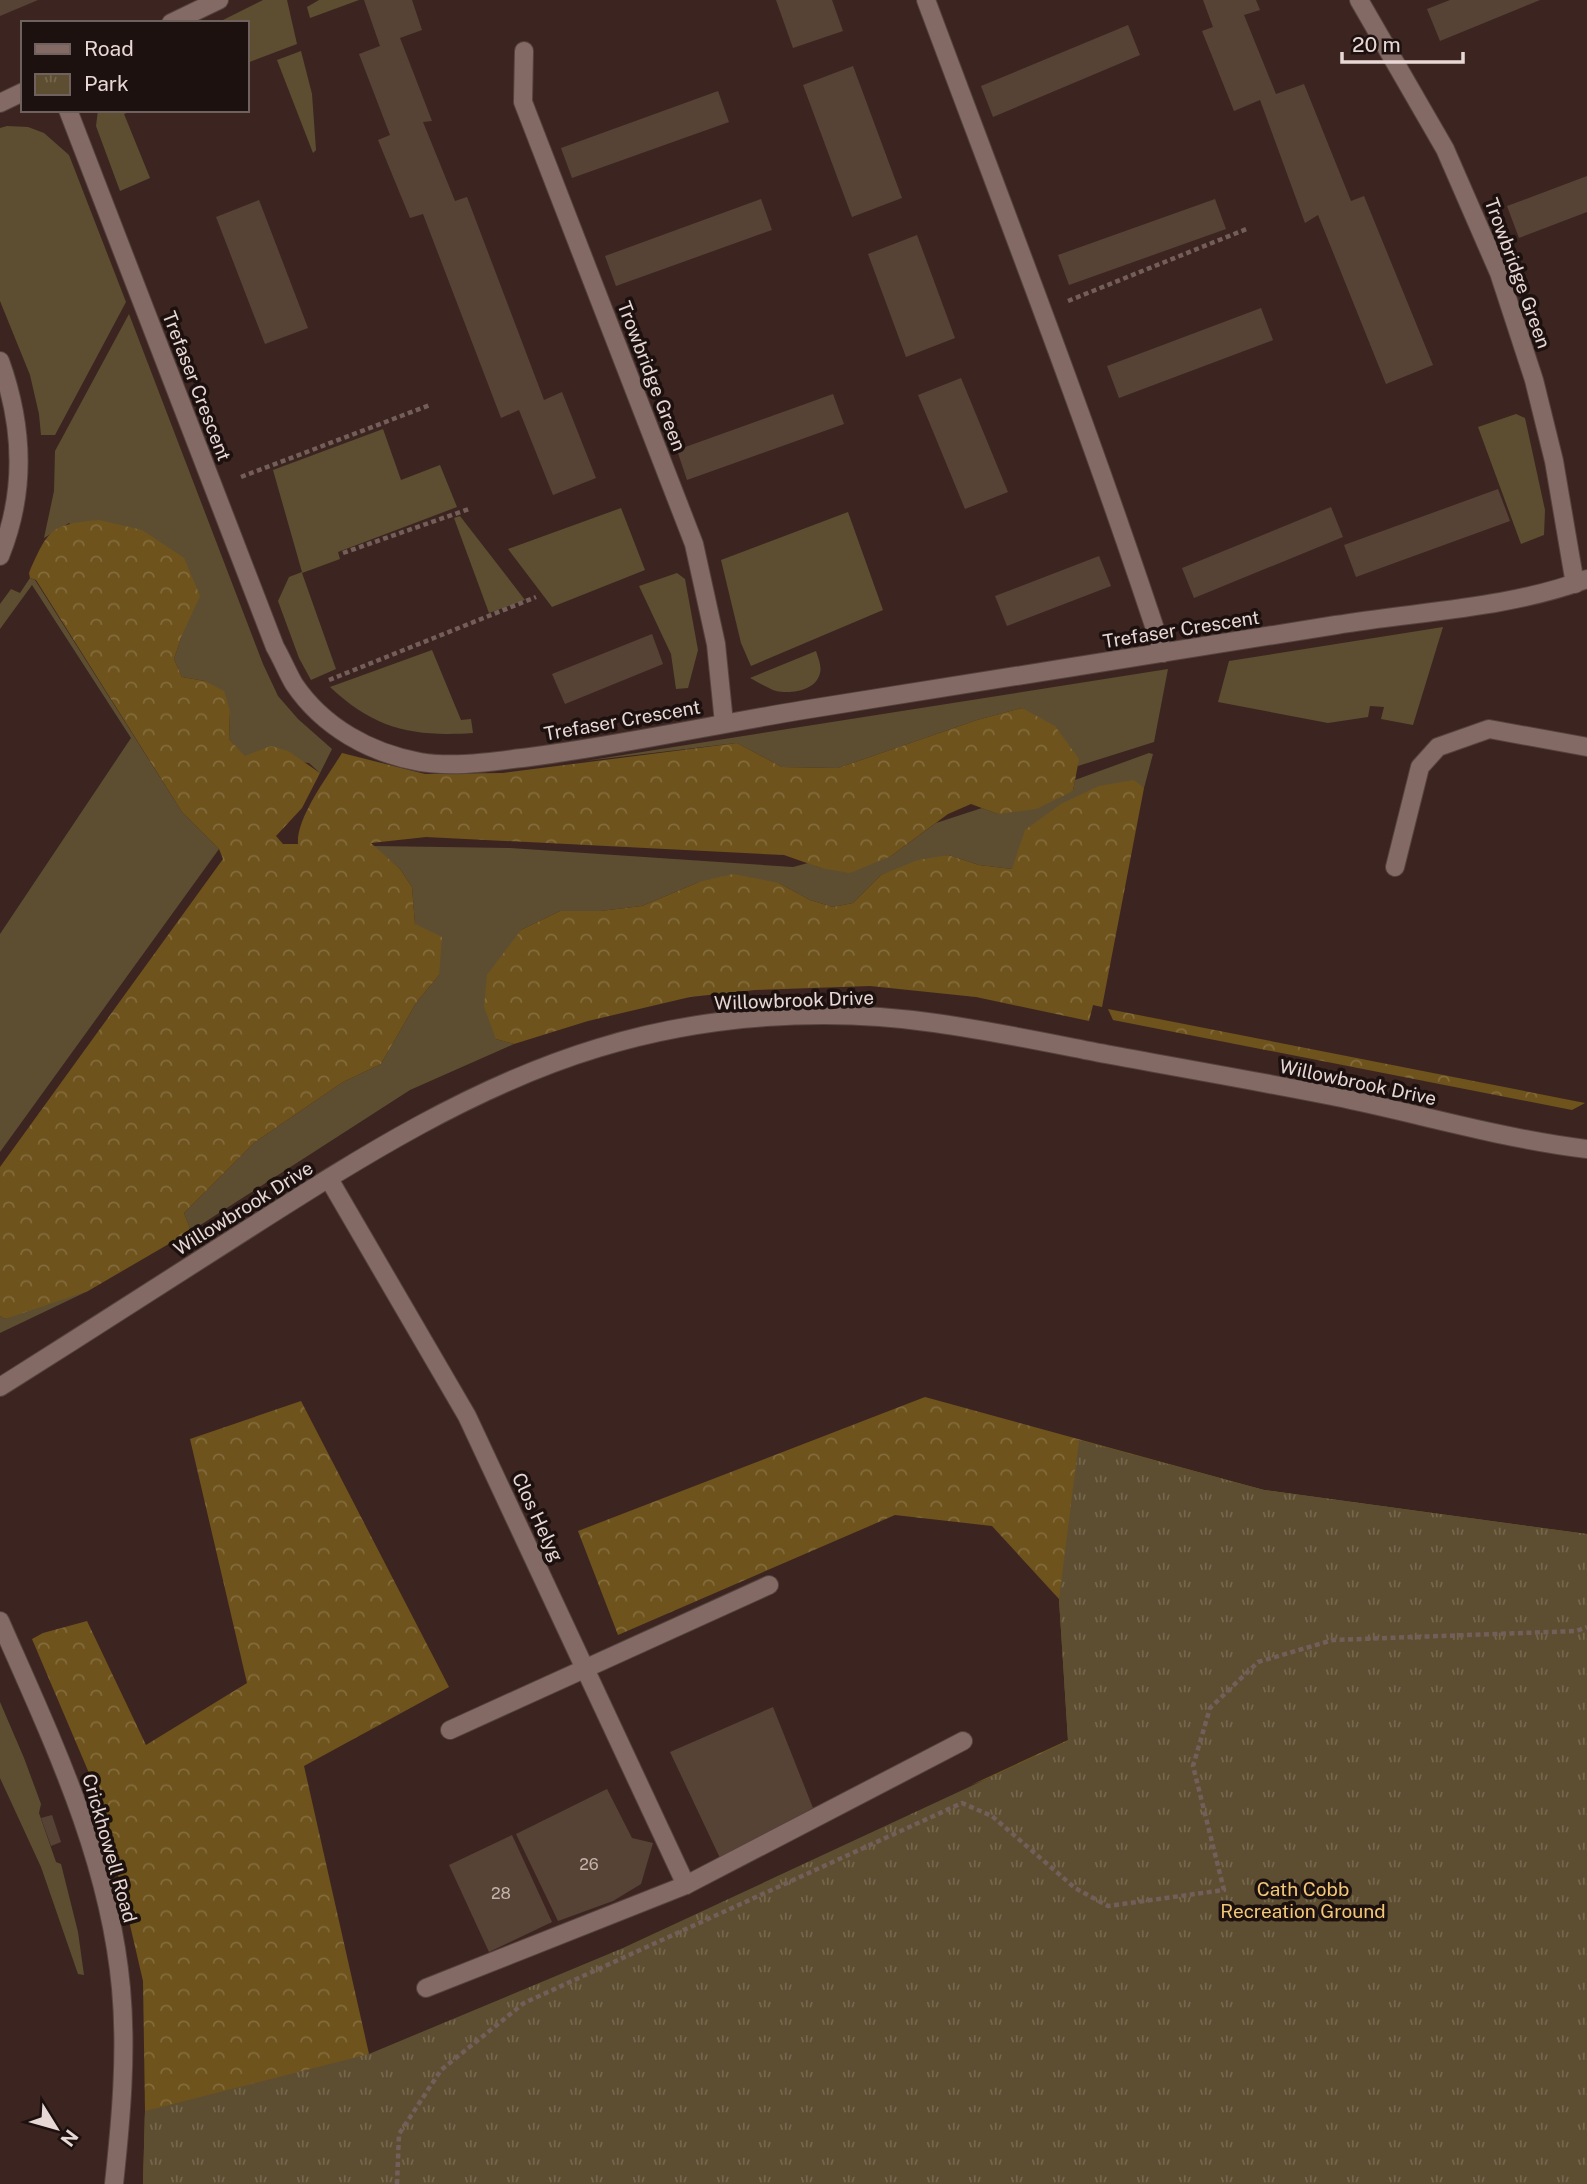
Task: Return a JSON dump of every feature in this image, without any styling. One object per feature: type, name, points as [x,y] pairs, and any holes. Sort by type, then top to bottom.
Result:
[{"type":"street","points":[[175,21],[219,0]]},
{"type":"street","points":[[926,0],[1043,311],[1126,540],[1163,653]]},
{"type":"street","name":"Trowbridge Green","points":[[1359,0],[1445,149],[1499,273],[1535,380],[1581,581]]},
{"type":"street","name":"Trowbridge Green","points":[[524,51],[523,102],[694,544],[716,644],[724,723]]},
{"type":"street","points":[[0,103],[21,93]]},
{"type":"street","name":"Trefaser Crescent","points":[[69,112],[275,647],[302,694],[325,719],[376,751],[422,762],[472,764],[570,752],[724,723],[1358,621],[1508,601],[1542,595],[1581,581]]},
{"type":"street","points":[[0,361],[10,391],[15,421],[19,479],[15,512],[0,556]]},
{"type":"street","points":[[1395,867],[1420,767],[1438,747],[1489,729],[1587,747]]},
{"type":"street","name":"Willowbrook Drive","points":[[0,1387],[423,1122],[479,1094],[561,1060],[601,1047],[708,1024],[763,1018],[832,1016],[935,1023],[1338,1097],[1472,1128],[1587,1149]]},
{"type":"street","name":"Clos Helyg","points":[[329,1179],[467,1416],[686,1885]]},
{"type":"street","points":[[450,1730],[769,1586]]},
{"type":"street","name":"Crickhowell Road","points":[[0,1622],[69,1780],[90,1839],[110,1919],[121,1990],[122,2027],[122,2107],[114,2184]]},
{"type":"street","points":[[426,1989],[686,1885],[963,1741]]},
{"type":"path","points":[[1043,311],[1249,228]]},
{"type":"path","points":[[214,488],[430,405]]},
{"type":"path","points":[[343,553],[469,509]]},
{"type":"path","points":[[302,694],[321,683],[536,597]]},
{"type":"path","points":[[397,2184],[399,2134],[441,2070],[524,2003],[961,1803],[992,1816],[1075,1888],[1108,1906],[1224,1890],[1193,1766],[1210,1707],[1258,1662],[1333,1640],[1576,1631],[1587,1627]]},
{"type":"green space","points":[[263,0],[287,0],[297,44],[248,63],[248,21],[221,21]]},
{"type":"green space","points":[[319,0],[359,0],[310,18],[307,7]]},
{"type":"green space","points":[[301,51],[312,94],[316,150],[313,153],[277,60]]},
{"type":"green space","points":[[98,112],[129,112],[124,114],[150,178],[120,191],[96,126]]},
{"type":"green space","points":[[28,127],[44,133],[69,155],[126,302],[55,435],[41,435],[30,375],[0,301],[0,128]]},
{"type":"green space","points":[[129,314],[263,664],[278,696],[298,719],[332,749],[320,773],[309,763],[245,757],[229,739],[230,711],[205,681],[182,677],[174,659],[182,635],[69,523],[44,538],[54,491],[55,451]]},
{"type":"green space","points":[[1516,414],[1525,418],[1545,510],[1544,535],[1521,544],[1478,427]]},
{"type":"green space","points":[[383,429],[401,480],[440,465],[457,507],[338,552],[340,559],[302,573],[336,669],[311,680],[299,658],[278,601],[289,577],[302,572],[273,470]]},
{"type":"green space","points":[[621,508],[645,570],[552,607],[508,549]]},
{"type":"green space","points":[[848,512],[883,610],[751,666],[741,643],[721,560]]},
{"type":"green space","points":[[460,516],[525,600],[489,613],[454,518]]},
{"type":"green space","points":[[99,520],[142,530],[184,558],[200,596],[174,659],[182,677],[205,681],[224,691],[230,711],[229,739],[245,756],[271,746],[288,751],[320,773],[302,808],[276,836],[283,844],[298,844],[307,810],[342,753],[425,774],[503,773],[737,743],[782,767],[838,768],[977,720],[1022,708],[1055,726],[1079,759],[1073,791],[1036,809],[998,814],[971,804],[948,814],[891,856],[850,873],[821,868],[784,855],[426,837],[371,843],[400,869],[412,887],[415,924],[442,937],[439,975],[416,1003],[381,1064],[343,1082],[255,1142],[184,1213],[191,1231],[88,1291],[5,1319],[0,1316],[0,1167],[223,859],[219,849],[182,812],[36,580],[30,578],[29,573],[41,547],[53,532],[70,524]]},
{"type":"green space","points":[[677,573],[685,579],[698,650],[688,688],[676,689],[671,654],[639,586]]},
{"type":"green space","points":[[30,578],[35,580],[182,812],[219,849],[0,1152],[0,934],[131,738],[32,585],[0,629],[0,604],[11,589],[20,593]]},
{"type":"green space","points":[[1443,627],[1413,725],[1381,719],[1384,707],[1370,706],[1368,717],[1328,723],[1218,702],[1229,661]]},
{"type":"green space","points":[[432,650],[461,720],[471,719],[473,733],[431,733],[396,727],[363,712],[330,687]]},
{"type":"green space","points":[[816,651],[820,665],[818,679],[802,690],[776,691],[750,678]]},
{"type":"green space","points":[[1168,669],[1154,742],[1078,766],[1078,759],[1022,708],[977,720],[838,768],[782,767],[737,743],[585,761]]},
{"type":"green space","points":[[1149,753],[1153,754],[1144,788],[1129,781],[1012,869],[979,865],[948,855],[881,875],[853,903],[833,907],[810,900],[779,883],[699,882],[642,906],[600,911],[560,911],[521,930],[496,1039],[514,1044],[410,1090],[191,1231],[184,1213],[255,1142],[343,1082],[381,1064],[416,1003],[439,975],[415,924],[412,887],[400,869],[373,846],[510,848],[793,867],[808,863],[821,868],[891,856],[936,823],[982,808],[998,814],[1073,791],[1075,780]]},
{"type":"green space","points":[[1134,780],[1144,788],[1102,1007],[1093,1005],[1089,1021],[976,997],[870,986],[755,990],[690,997],[588,1021],[514,1044],[496,1039],[484,1007],[487,975],[521,930],[560,911],[600,911],[642,906],[699,882],[733,874],[779,883],[810,900],[833,907],[853,903],[881,875],[918,860],[948,855],[979,865],[1012,869],[1025,830],[1061,804],[1099,786]]},
{"type":"green space","points":[[1108,1009],[1585,1103],[1572,1110],[1113,1020]]},
{"type":"green space","points":[[77,1289],[88,1291],[0,1333],[0,1316],[5,1319]]},
{"type":"green space","points":[[925,1397],[1264,1490],[1587,1534],[1171,1711],[971,1785],[1068,1740],[1059,1599],[992,1526],[895,1515],[618,1635],[578,1531]]},
{"type":"green space","points":[[301,1401],[449,1687],[304,1766],[369,2054],[143,2184],[143,1981],[120,1882],[89,1773],[32,1639],[43,1633],[87,1621],[146,1745],[247,1683],[190,1439]]},
{"type":"green space","name":"Cath Cobb Recreation Ground","points":[[1079,1440],[1264,1490],[1587,1534],[1587,2184],[143,2184],[145,2111],[369,2054],[623,1948],[1068,1741],[1059,1599]]},
{"type":"green space","points":[[0,1702],[41,1804],[39,1813],[56,1862],[61,1864],[78,1932],[84,1975],[78,1974],[41,1867],[0,1778]]},
{"type":"building","points":[[0,0],[38,0],[0,16]]},
{"type":"building","points":[[364,0],[412,0],[422,30],[400,38],[432,121],[423,122],[455,201],[467,197],[544,400],[562,392],[596,478],[553,495],[519,410],[501,418],[423,214],[410,218],[378,140],[390,135],[359,54],[380,46]]},
{"type":"building","points":[[776,0],[832,0],[843,31],[793,48]]},
{"type":"building","points":[[1203,0],[1256,0],[1260,10],[1244,15],[1276,94],[1304,84],[1351,201],[1364,196],[1433,365],[1386,384],[1318,215],[1305,223],[1260,100],[1234,111],[1202,31],[1213,27]]},
{"type":"building","points":[[1450,0],[1540,0],[1440,41],[1427,9]]},
{"type":"building","points":[[1128,25],[1140,55],[993,117],[981,86]]},
{"type":"building","points":[[853,66],[902,198],[852,217],[803,85]]},
{"type":"building","points":[[718,91],[729,122],[572,178],[561,148]]},
{"type":"building","points":[[1587,176],[1587,212],[1519,238],[1507,206]]},
{"type":"building","points":[[761,199],[772,230],[616,286],[605,256]]},
{"type":"building","points":[[1215,199],[1226,229],[1069,285],[1058,255]]},
{"type":"building","points":[[259,200],[308,328],[265,344],[216,217]]},
{"type":"building","points":[[917,235],[955,338],[906,357],[868,254]]},
{"type":"building","points":[[1261,308],[1273,340],[1119,398],[1107,366]]},
{"type":"building","points":[[961,378],[1008,492],[965,509],[918,395]]},
{"type":"building","points":[[833,394],[844,424],[687,480],[677,450]]},
{"type":"building","points":[[1498,489],[1510,521],[1356,577],[1344,545]]},
{"type":"building","points":[[1331,507],[1343,537],[1194,598],[1182,568]]},
{"type":"building","points":[[1099,556],[1111,586],[1007,626],[995,596]]},
{"type":"building","points":[[652,634],[663,664],[565,704],[552,674]]},
{"type":"building","points":[[773,1707],[813,1808],[720,1858],[670,1752]]},
{"type":"building","points":[[607,1789],[632,1838],[653,1843],[641,1884],[613,1901],[558,1921],[516,1834]]},
{"type":"building","points":[[52,1815],[61,1842],[51,1846],[41,1818]]},
{"type":"building","points":[[512,1835],[552,1922],[489,1952],[449,1865]]}]
